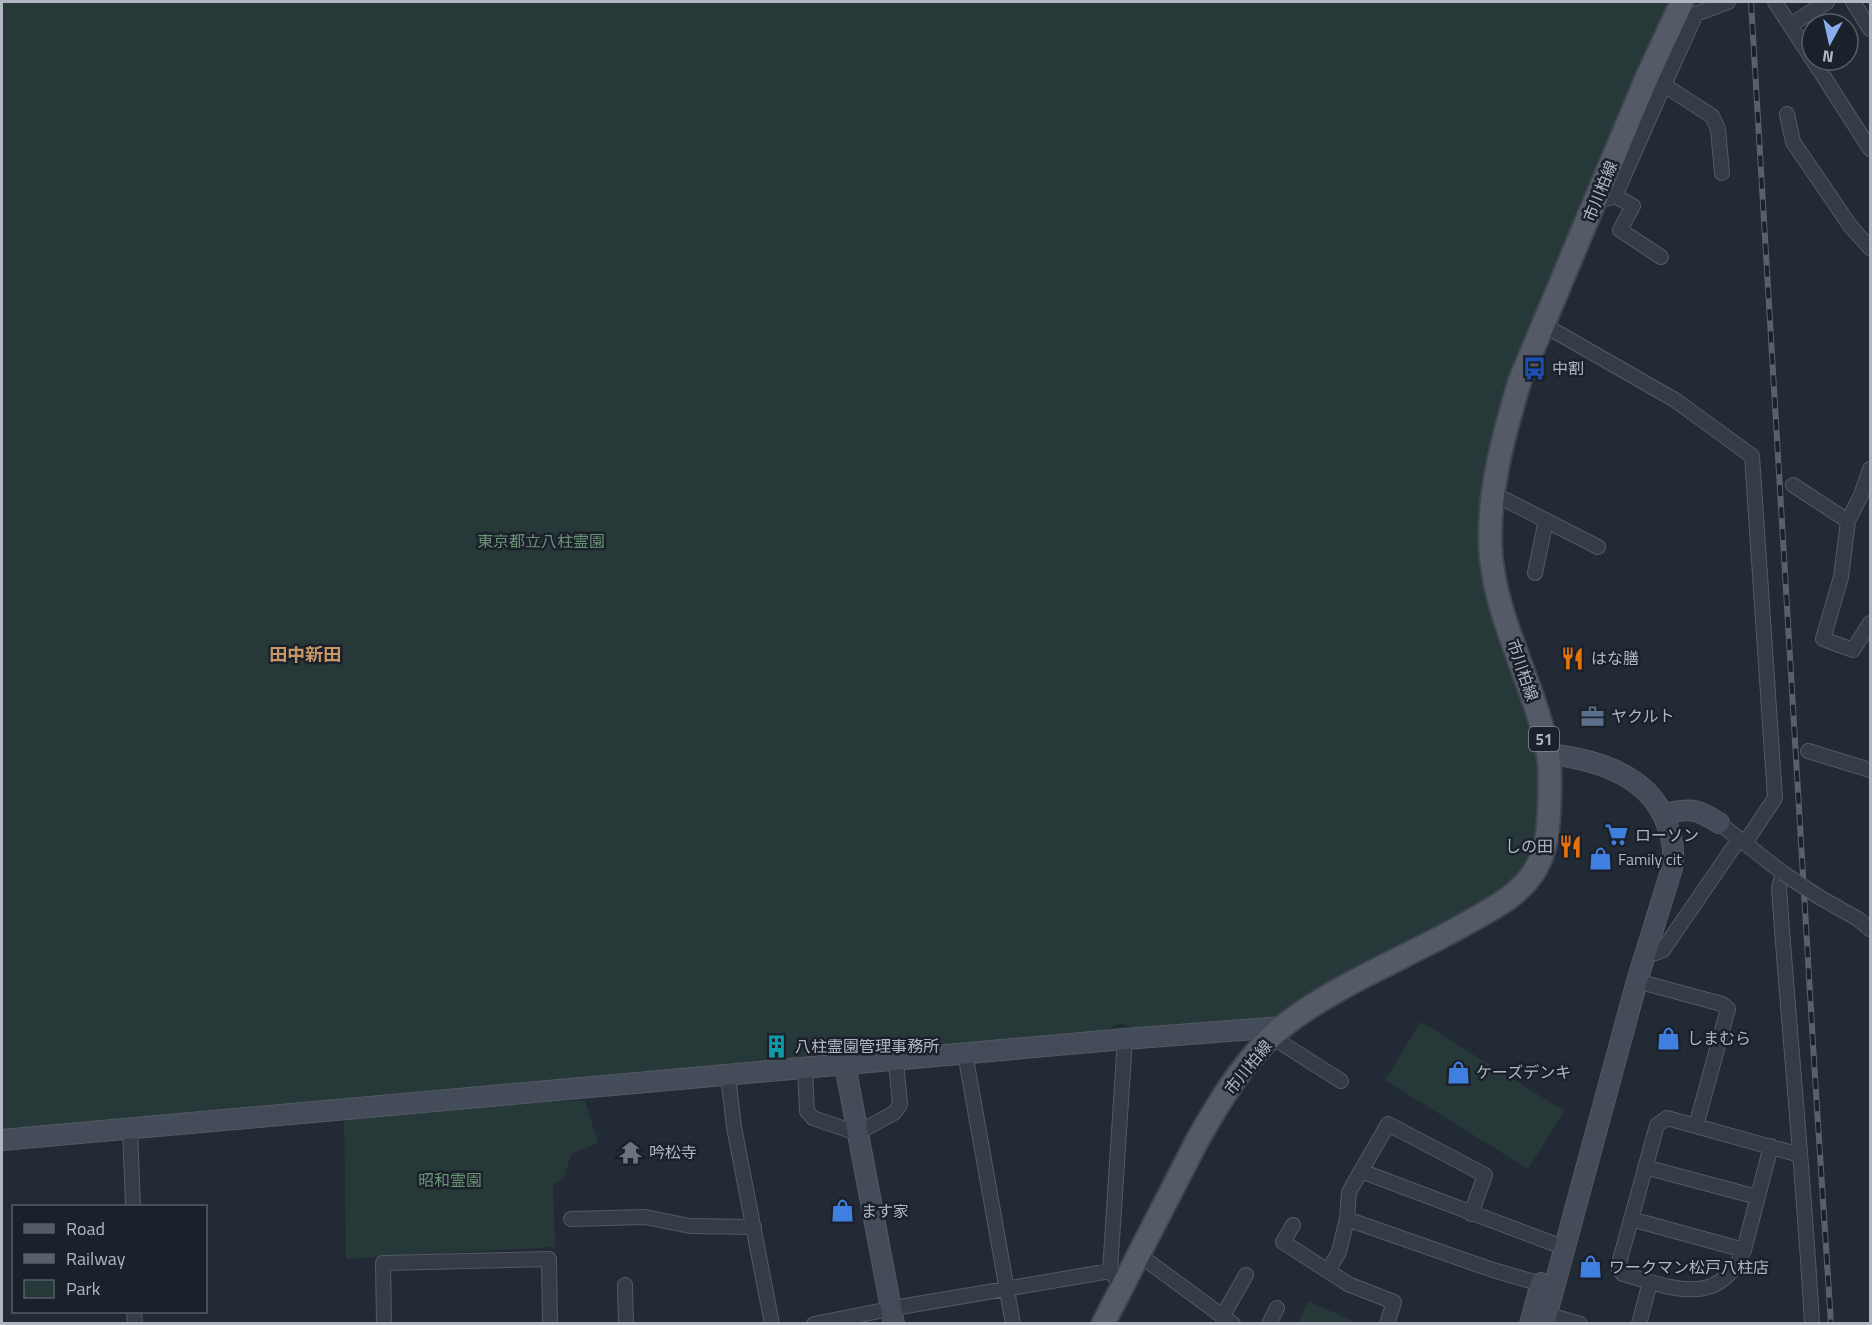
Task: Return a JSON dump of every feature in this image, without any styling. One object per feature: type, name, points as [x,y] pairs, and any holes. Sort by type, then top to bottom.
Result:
[{"type":"main road","name":"市川柏線","points":[[1103,1323],[1116,1278],[1138,1254],[1212,1114],[1250,1061],[1277,1032],[1314,1005],[1426,946],[1517,893],[1535,871],[1545,850],[1550,798],[1548,754],[1536,711],[1499,603],[1491,558],[1490,520],[1494,494],[1506,428],[1520,380],[1606,196],[1647,77],[1682,2]]},
{"type":"street","points":[[1661,257],[1620,230],[1633,206],[1606,196],[1664,85],[1696,14],[1728,2]]},
{"type":"street","points":[[1775,2],[1800,40]]},
{"type":"street","points":[[1790,25],[1827,2]]},
{"type":"street","points":[[1853,2],[1870,29]]},
{"type":"street","points":[[1820,72],[1870,149]]},
{"type":"street","points":[[1664,85],[1712,116],[1718,129],[1722,173]]},
{"type":"street","points":[[1787,114],[1793,142],[1851,227],[1870,248]]},
{"type":"street","points":[[1544,325],[1675,400],[1752,456],[1774,798],[1663,950],[1656,953],[1647,951]]},
{"type":"street","points":[[1870,469],[1866,498],[1848,521],[1841,577],[1823,639],[1853,650],[1870,623]]},
{"type":"street","points":[[1793,485],[1848,521]]},
{"type":"street","points":[[1494,494],[1598,547]]},
{"type":"street","points":[[1535,573],[1546,520]]},
{"type":"street","points":[[1808,751],[1870,770]]},
{"type":"street","points":[[1540,1320],[1674,855],[1673,841],[1663,814],[1648,791],[1632,779],[1608,767],[1581,759],[1548,754]]},
{"type":"street","points":[[1663,814],[1690,809],[1700,811],[1783,873],[1858,919],[1870,929]]},
{"type":"street","points":[[1540,1320],[1540,1284],[1663,869],[1665,853],[1663,814]]},
{"type":"street","points":[[1783,873],[1779,888],[1812,1323]]},
{"type":"street","points":[[1637,981],[1722,1004],[1728,1010],[1696,1126]]},
{"type":"street","points":[[2,1140],[1125,1039],[1277,1032],[1341,1081]]},
{"type":"street","points":[[814,1323],[892,1316],[1006,1288],[1116,1278],[1125,1039]]},
{"type":"street","points":[[964,1053],[1013,1323]]},
{"type":"street","points":[[805,1068],[807,1111],[813,1118],[857,1133],[894,1113],[900,1106],[896,1060]]},
{"type":"street","points":[[845,1065],[892,1316]]},
{"type":"street","points":[[728,1076],[734,1127],[772,1323]]},
{"type":"street","points":[[1770,1146],[1744,1250],[1733,1271],[1724,1280],[1714,1286],[1690,1290],[1676,1289],[1623,1274],[1618,1267],[1657,1125],[1661,1120],[1666,1118],[1770,1146],[1800,1155]]},
{"type":"street","points":[[1328,1271],[1338,1252],[1347,1219],[1349,1192],[1388,1124],[1485,1175],[1471,1214]]},
{"type":"street","points":[[130,1128],[133,1205]]},
{"type":"street","points":[[1645,1167],[1757,1197]]},
{"type":"street","points":[[1361,1171],[1552,1243]]},
{"type":"street","points":[[571,1219],[645,1216],[690,1226],[754,1227]]},
{"type":"street","points":[[1347,1219],[1540,1284]]},
{"type":"street","points":[[1631,1219],[1744,1250]]},
{"type":"street","points":[[1293,1225],[1283,1242],[1348,1284],[1394,1302],[1387,1323]]},
{"type":"street","points":[[1138,1254],[1228,1320],[1246,1275]]},
{"type":"street","points":[[384,1323],[383,1263],[549,1259],[550,1323]]},
{"type":"street","points":[[1639,1323],[1650,1281]]},
{"type":"street","points":[[625,1286],[626,1323]]},
{"type":"street","points":[[1269,1323],[1276,1308]]},
{"type":"street","points":[[1540,1320],[1580,1323]]},
{"type":"green space","name":"東京都立八柱霊園","points":[[2,2],[1672,2],[1511,379],[1495,426],[1484,475],[1478,516],[1480,545],[1508,657],[1536,753],[1540,786],[1537,839],[1527,866],[1512,884],[1279,1019],[1139,1034],[1129,1026],[1120,1024],[1112,1027],[1103,1037],[2,1131]]},
{"type":"green space","points":[[1421,1022],[1564,1111],[1528,1169],[1385,1080]]},
{"type":"green space","name":"昭和霊園","points":[[585,1100],[598,1143],[571,1154],[564,1179],[553,1184],[555,1247],[346,1259],[344,1114]]},
{"type":"green space","points":[[1308,1301],[1357,1323],[1298,1323]]},
{"type":"railway","points":[[1751,2],[1831,1324]]},
{"type":"place","name":"中割","points":[[1534,368]]},
{"type":"place","name":"はな膳","points":[[1573,658]]},
{"type":"place","name":"ヤクルト","points":[[1593,716]]},
{"type":"place","name":"ローソン","points":[[1617,835]]},
{"type":"place","name":"しの田","points":[[1571,846]]},
{"type":"place","name":"Family cit","points":[[1600,859]]},
{"type":"place","name":"しまむら","points":[[1669,1038]]},
{"type":"place","name":"八柱霊園管理事務所","points":[[777,1046]]},
{"type":"place","name":"ケーズデンキ","points":[[1458,1072]]},
{"type":"place","name":"吟松寺","points":[[631,1152]]},
{"type":"place","name":"ます家","points":[[843,1211]]},
{"type":"place","name":"ワークマン松戸八柱店","points":[[1591,1267]]},
{"type":"district","name":"田中新田","points":[[305,654]]}]
